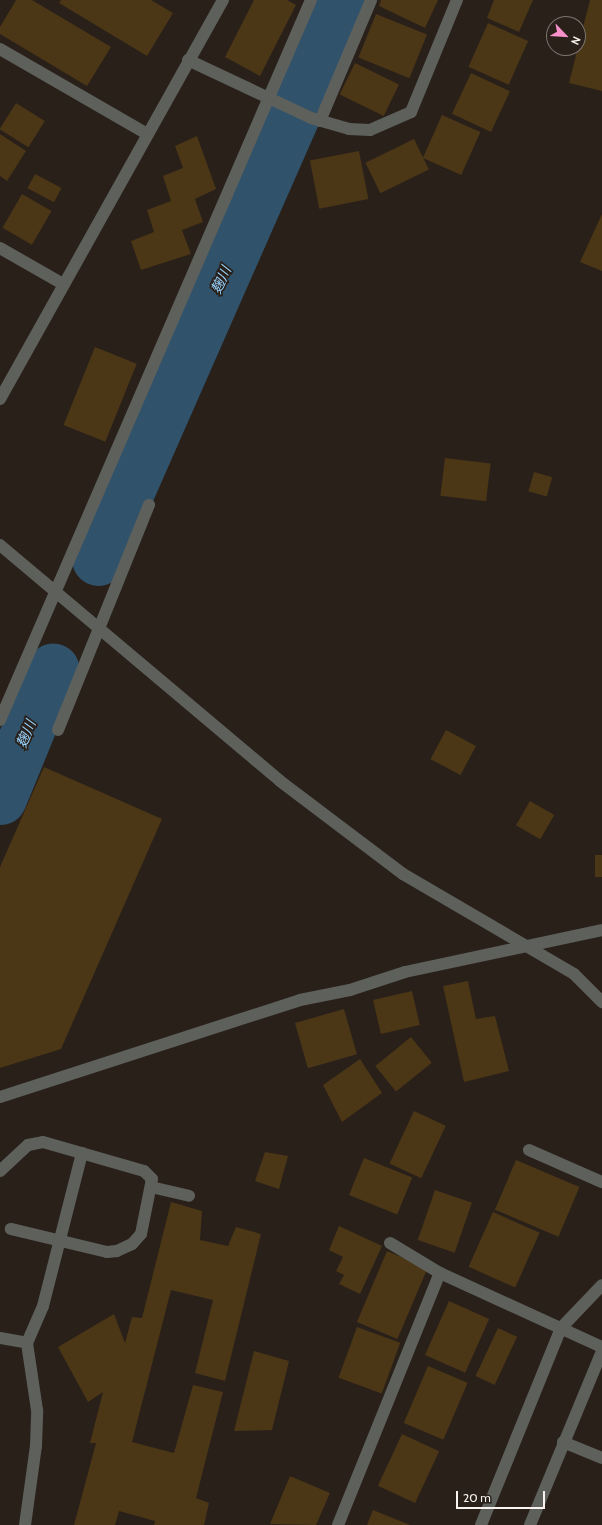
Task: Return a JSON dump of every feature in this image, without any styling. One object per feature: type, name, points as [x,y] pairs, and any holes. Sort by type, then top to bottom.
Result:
[{"type":"street","points":[[0,399],[188,60],[223,0]]},
{"type":"street","points":[[0,720],[54,592],[272,100],[311,0]]},
{"type":"street","points":[[316,120],[371,0]]},
{"type":"street","points":[[188,60],[316,120],[350,129],[370,130],[411,112],[457,0]]},
{"type":"street","points":[[0,49],[147,134]]},
{"type":"street","points":[[0,248],[63,284]]},
{"type":"street","points":[[58,730],[149,505]]},
{"type":"street","points":[[0,545],[280,781],[403,874],[530,945],[574,974],[602,1002]]},
{"type":"street","points":[[0,1097],[300,1000],[530,945],[602,930]]},
{"type":"street","points":[[0,1171],[28,1145],[43,1142],[144,1171],[152,1179],[141,1234],[132,1244],[107,1252],[60,1239],[11,1229]]},
{"type":"street","points":[[529,1150],[602,1182]]},
{"type":"street","points":[[25,1525],[36,1446],[37,1410],[27,1343],[43,1306],[82,1153]]},
{"type":"street","points":[[151,1187],[189,1196]]},
{"type":"street","points":[[390,1243],[440,1273],[602,1347]]},
{"type":"street","points":[[338,1525],[440,1273]]},
{"type":"street","points":[[481,1525],[561,1328],[602,1285]]},
{"type":"street","points":[[0,1338],[27,1343]]},
{"type":"street","points":[[530,1525],[563,1442],[602,1351]]},
{"type":"street","points":[[563,1442],[602,1458]]},
{"type":"building","points":[[16,0],[32,0],[111,47],[87,86],[0,34],[0,27]]},
{"type":"building","points":[[61,0],[151,0],[173,13],[147,56],[59,3]]},
{"type":"building","points":[[254,0],[287,0],[296,5],[260,76],[225,57]]},
{"type":"building","points":[[381,0],[438,0],[425,28],[379,6]]},
{"type":"building","points":[[494,0],[533,0],[519,32],[487,18]]},
{"type":"building","points":[[590,0],[602,0],[602,91],[569,83],[576,56],[586,56],[586,16]]},
{"type":"building","points":[[376,14],[427,35],[409,78],[358,58]]},
{"type":"building","points":[[488,23],[528,41],[509,85],[468,67]]},
{"type":"building","points":[[355,63],[399,84],[384,116],[340,94]]},
{"type":"building","points":[[471,73],[510,91],[491,132],[452,114]]},
{"type":"building","points":[[16,103],[45,121],[28,147],[0,130]]},
{"type":"building","points":[[442,115],[480,132],[461,175],[423,158]]},
{"type":"building","points":[[0,134],[26,151],[7,181],[0,176]]},
{"type":"building","points":[[197,136],[216,189],[195,199],[203,222],[182,230],[191,254],[141,270],[131,241],[154,232],[147,210],[171,201],[163,176],[183,168],[175,146]]},
{"type":"building","points":[[414,139],[429,170],[380,193],[365,163]]},
{"type":"building","points":[[359,151],[368,199],[319,209],[310,161]]},
{"type":"building","points":[[35,174],[61,188],[54,202],[27,188]]},
{"type":"building","points":[[22,194],[51,211],[32,245],[2,228]]},
{"type":"building","points":[[602,214],[602,271],[580,262]]},
{"type":"building","points":[[95,347],[137,364],[105,442],[64,425]]},
{"type":"building","points":[[445,458],[491,464],[486,501],[440,496]]},
{"type":"building","points":[[534,472],[552,477],[547,496],[528,491]]},
{"type":"building","points":[[446,730],[476,746],[461,775],[431,759]]},
{"type":"building","points":[[44,767],[162,819],[61,1049],[0,1068],[0,867]]},
{"type":"building","points":[[530,801],[554,815],[540,839],[516,825]]},
{"type":"building","points":[[595,855],[602,855],[602,877],[595,877]]},
{"type":"building","points":[[468,981],[476,1019],[495,1016],[509,1071],[464,1082],[443,986]]},
{"type":"building","points":[[412,991],[420,1025],[381,1034],[373,1000]]},
{"type":"building","points":[[344,1009],[357,1054],[308,1068],[295,1023]]},
{"type":"building","points":[[411,1037],[432,1063],[396,1092],[375,1066]]},
{"type":"building","points":[[360,1059],[382,1093],[342,1122],[323,1085]]},
{"type":"building","points":[[414,1111],[446,1126],[421,1178],[389,1164]]},
{"type":"building","points":[[265,1152],[288,1156],[279,1189],[255,1181]]},
{"type":"building","points":[[364,1158],[412,1177],[397,1215],[349,1195]]},
{"type":"building","points":[[516,1160],[580,1187],[558,1237],[495,1210]]},
{"type":"building","points":[[435,1190],[472,1203],[455,1253],[418,1240]]},
{"type":"building","points":[[171,1202],[202,1211],[200,1240],[228,1246],[236,1227],[261,1234],[225,1381],[195,1373],[213,1300],[171,1290],[132,1442],[174,1453],[193,1385],[223,1392],[196,1498],[209,1503],[204,1525],[154,1525],[155,1521],[119,1511],[115,1525],[74,1525],[96,1443],[90,1443],[103,1392],[88,1402],[58,1347],[114,1314],[125,1343],[132,1317],[142,1318]]},
{"type":"building","points":[[493,1212],[540,1233],[515,1288],[469,1267]]},
{"type":"building","points":[[339,1226],[382,1246],[360,1294],[339,1284],[344,1275],[336,1271],[343,1257],[329,1250]]},
{"type":"building","points":[[387,1251],[428,1268],[397,1339],[357,1322]]},
{"type":"building","points":[[449,1301],[489,1319],[465,1373],[425,1355]]},
{"type":"building","points":[[357,1327],[400,1343],[382,1393],[339,1378]]},
{"type":"building","points":[[498,1328],[517,1337],[495,1385],[476,1376]]},
{"type":"building","points":[[254,1351],[289,1361],[272,1430],[234,1431]]},
{"type":"building","points":[[428,1366],[468,1383],[443,1440],[404,1423]]},
{"type":"building","points":[[402,1434],[439,1451],[415,1503],[378,1486]]},
{"type":"building","points":[[290,1476],[330,1493],[316,1525],[270,1524]]},
{"type":"building","points":[[373,1510],[410,1525],[367,1525]]},
{"type":"waterway","name":"麹川","points":[[98,559],[344,0]]},
{"type":"waterway","name":"麹川","points":[[0,798],[53,669]]}]
